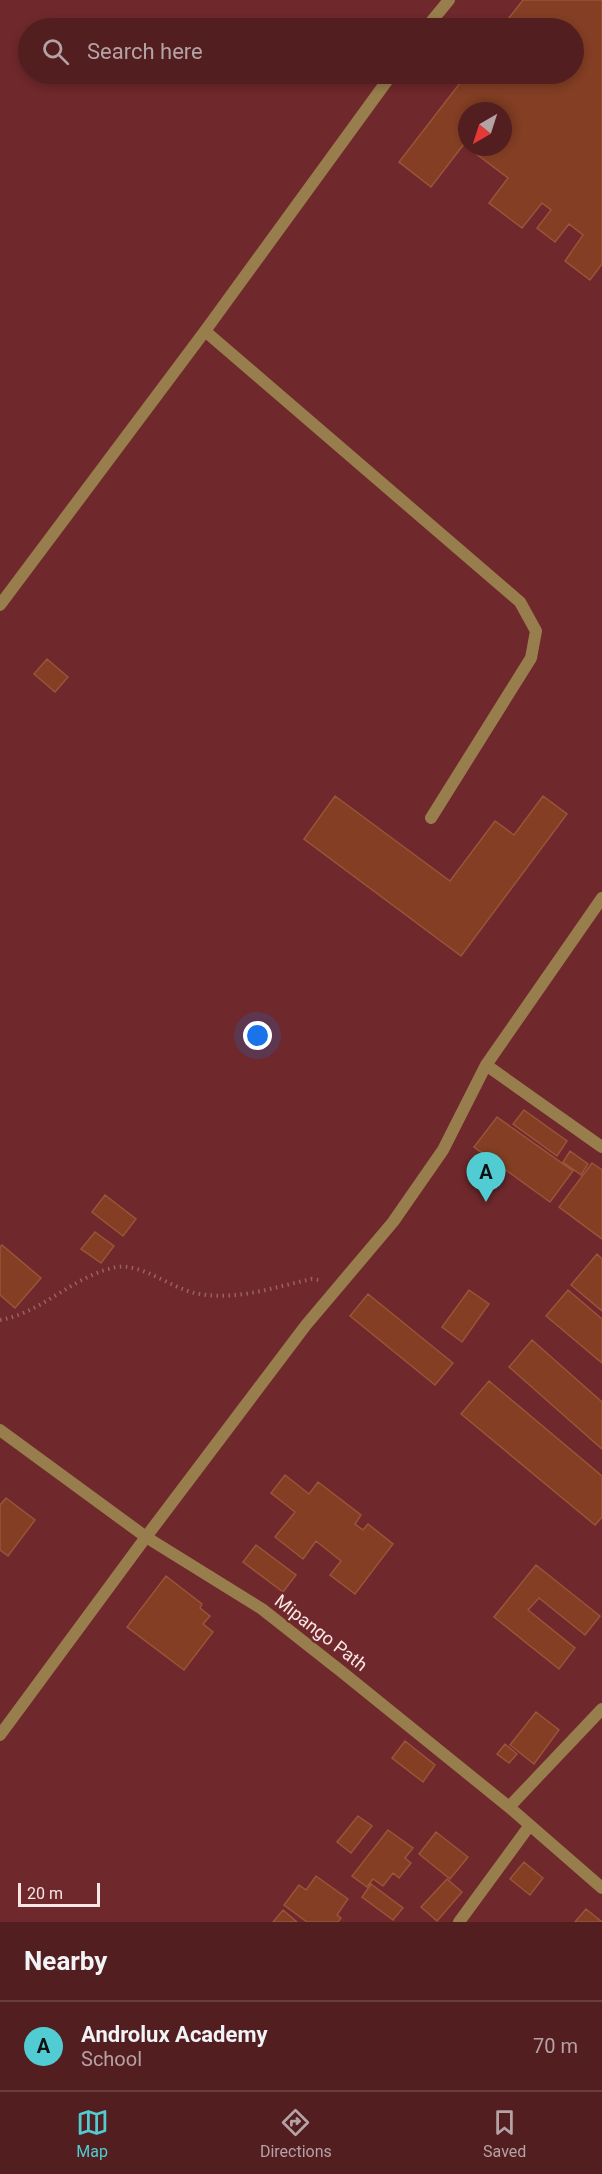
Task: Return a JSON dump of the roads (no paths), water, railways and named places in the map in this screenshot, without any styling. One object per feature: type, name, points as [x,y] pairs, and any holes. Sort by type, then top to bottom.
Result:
[{"type":"street","points":[[434,18],[449,0]]},
{"type":"street","points":[[0,605],[205,331],[385,84]]},
{"type":"street","points":[[205,331],[520,603],[536,631],[531,658],[430,818]]},
{"type":"street","points":[[0,1735],[306,1325],[393,1222],[443,1150],[486,1065],[602,898]]},
{"type":"street","points":[[486,1065],[602,1147]]},
{"type":"street","name":"Mipango Path","points":[[0,1430],[146,1537],[262,1609],[509,1807],[602,1888]]},
{"type":"street","points":[[509,1807],[602,1709]]},
{"type":"street","points":[[459,1922],[530,1825]]},
{"type":"place","name":"Androlux Academy","points":[[486,1202]]}]
